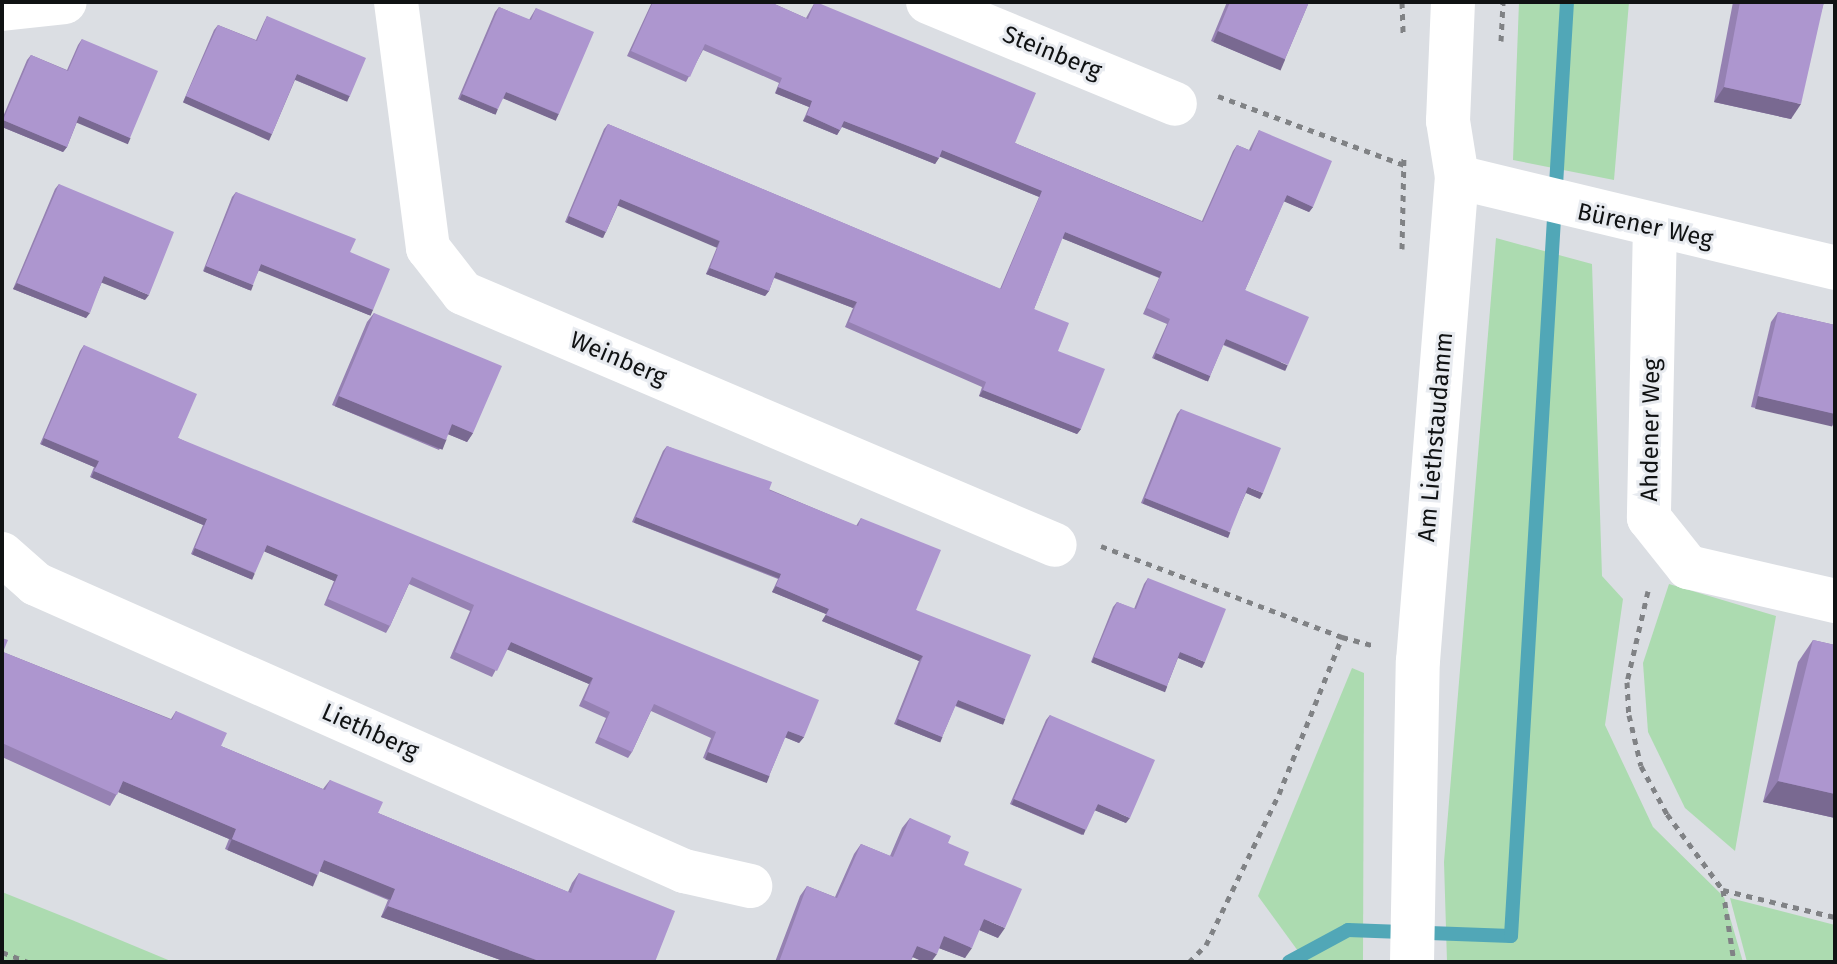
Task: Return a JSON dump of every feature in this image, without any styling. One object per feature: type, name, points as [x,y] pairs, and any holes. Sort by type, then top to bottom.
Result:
[{"type":"street","points":[[2,9],[65,2]]},
{"type":"street","name":"Weinberg","points":[[396,2],[428,248],[463,293],[1055,545]]},
{"type":"street","name":"Steinberg","points":[[928,2],[1175,104]]},
{"type":"street","name":"Am Liethstaudamm","points":[[1412,962],[1418,661],[1453,167],[1453,2]]},
{"type":"street","name":"Bürener Weg","points":[[1453,167],[1531,200],[1655,225],[1835,268]]},
{"type":"street","name":"Ahdener Weg","points":[[1655,225],[1649,518],[1688,567],[1835,601]]},
{"type":"street","name":"Liethberg","points":[[2,554],[36,584],[684,871],[750,886]]},
{"type":"path","points":[[1175,104],[1205,93],[1257,106],[1404,167],[1453,167]]},
{"type":"path","points":[[1649,518],[1648,605],[1627,682],[1632,742],[1667,814],[1723,890],[1734,962]]},
{"type":"path","points":[[1055,545],[1114,546],[1342,637],[1418,661]]},
{"type":"path","points":[[1189,962],[1206,945],[1279,794],[1342,637]]},
{"type":"path","points":[[1723,890],[1835,917]]},
{"type":"path","points":[[2,952],[28,962]]},
{"type":"green space","points":[[1519,2],[1629,2],[1614,180],[1513,160]]},
{"type":"green space","points":[[1496,238],[1592,264],[1602,576],[1623,599],[1605,725],[1653,827],[1724,897],[1743,962],[1447,962],[1444,862]]},
{"type":"green space","points":[[1669,584],[1776,616],[1735,851],[1685,808],[1648,732],[1643,663]]},
{"type":"green space","points":[[1352,668],[1364,673],[1363,962],[1306,962],[1258,896]]},
{"type":"green space","points":[[2,892],[72,920],[173,962],[2,962]]},
{"type":"green space","points":[[1730,898],[1835,925],[1835,962],[1747,962]]},
{"type":"building","points":[[653,2],[770,2],[808,19],[816,2],[1036,93],[1015,143],[1203,222],[1237,145],[1251,151],[1259,130],[1332,161],[1313,207],[1287,195],[1245,290],[1309,317],[1288,365],[1226,339],[1210,376],[1156,353],[1170,319],[1147,308],[1162,272],[1065,232],[1034,309],[1069,323],[1058,351],[1105,369],[1081,429],[983,390],[986,382],[849,322],[857,302],[776,272],[769,291],[710,268],[720,241],[620,199],[606,232],[569,216],[608,124],[1001,289],[1042,191],[942,150],[939,158],[844,121],[840,130],[807,115],[812,101],[778,87],[782,78],[705,44],[690,77],[631,51]]},
{"type":"building","points":[[1230,2],[1309,2],[1285,59],[1218,31]]},
{"type":"building","points":[[1740,2],[1824,2],[1801,104],[1724,87]]},
{"type":"building","points":[[499,7],[531,20],[536,8],[594,32],[559,114],[506,92],[498,109],[462,94]]},
{"type":"building","points":[[267,16],[366,58],[350,96],[297,74],[272,134],[186,96],[218,25],[257,41]]},
{"type":"building","points":[[82,39],[158,71],[130,138],[79,116],[67,147],[3,120],[31,55],[68,71]]},
{"type":"building","points":[[59,184],[174,232],[149,295],[104,276],[90,313],[17,283]]},
{"type":"building","points":[[236,192],[356,239],[350,252],[390,269],[373,310],[261,264],[253,285],[206,266]]},
{"type":"building","points":[[1778,312],[1835,325],[1835,414],[1758,396]]},
{"type":"building","points":[[374,313],[502,366],[473,433],[452,424],[446,440],[339,396]]},
{"type":"building","points":[[84,345],[197,394],[178,438],[819,700],[804,737],[788,731],[769,776],[708,752],[716,732],[654,704],[632,752],[599,737],[610,712],[584,700],[593,678],[511,642],[497,671],[455,652],[474,605],[412,577],[390,626],[328,599],[338,575],[267,545],[255,573],[195,548],[207,519],[94,471],[99,461],[44,438]]},
{"type":"building","points":[[1181,409],[1281,448],[1263,493],[1248,487],[1230,532],[1145,498]]},
{"type":"building","points":[[667,446],[772,482],[769,490],[858,526],[861,518],[941,550],[916,610],[1031,655],[1005,719],[958,700],[942,737],[898,719],[923,656],[826,615],[829,609],[776,586],[781,574],[636,517]]},
{"type":"building","points":[[1148,578],[1226,609],[1205,662],[1180,652],[1167,686],[1094,657],[1117,602],[1136,609]]},
{"type":"building","points":[[2,638],[8,640],[3,652],[172,720],[176,711],[227,733],[221,746],[325,790],[330,780],[383,802],[378,813],[571,893],[579,873],[675,911],[655,962],[542,962],[388,906],[395,889],[324,860],[318,875],[232,839],[236,829],[123,781],[117,795],[2,743]]},
{"type":"building","points":[[1813,640],[1835,645],[1835,794],[1778,781]]},
{"type":"building","points":[[1050,715],[1155,760],[1130,818],[1098,804],[1086,830],[1014,799]]},
{"type":"building","points":[[910,818],[951,836],[948,843],[969,852],[964,865],[1022,889],[1005,928],[984,919],[972,948],[944,936],[937,954],[917,946],[910,962],[779,962],[807,886],[837,898],[861,844],[893,857]]},
{"type":"waterway","points":[[1289,962],[1348,930],[1511,936],[1567,2]]}]
